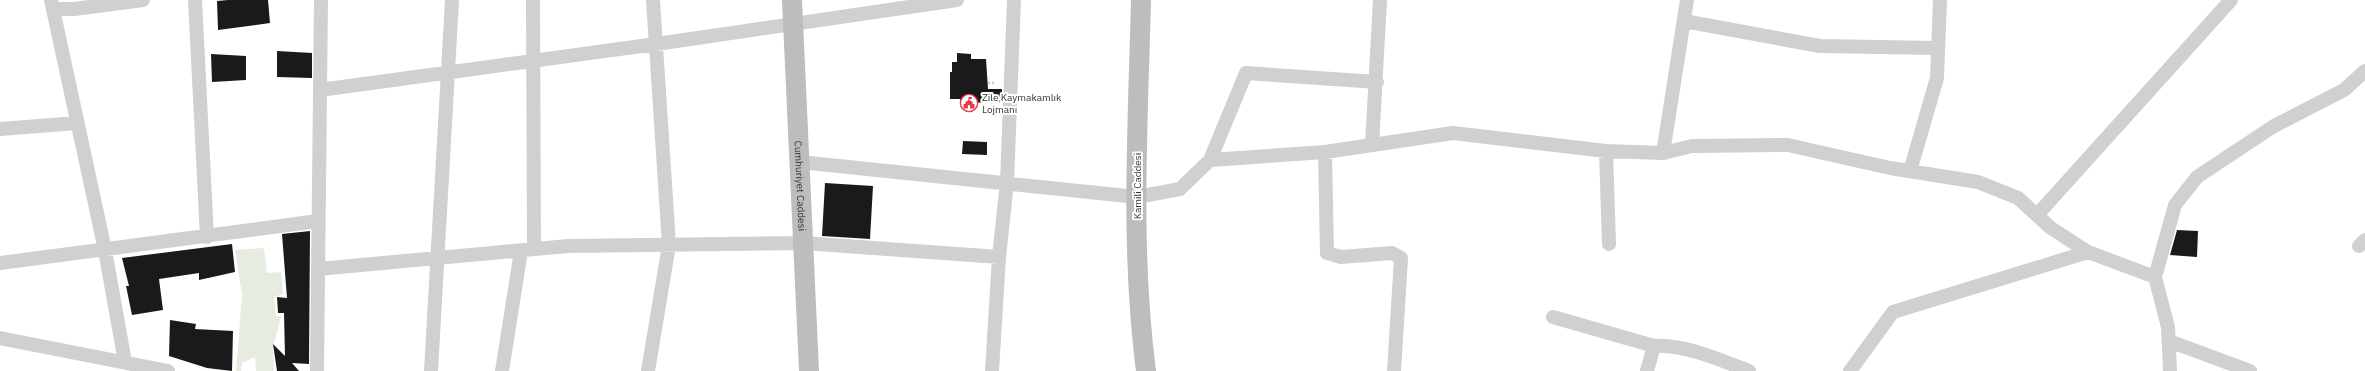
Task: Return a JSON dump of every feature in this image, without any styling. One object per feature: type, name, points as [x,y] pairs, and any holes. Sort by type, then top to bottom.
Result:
[{"type":"main road","name":"Cumhuriyet Caddesi","points":[[792,0],[809,371]]},
{"type":"main road","name":"Kamili Caddesi","points":[[1141,0],[1137,197],[1140,320],[1146,371]]},
{"type":"street","points":[[125,362],[105,250],[52,5],[74,9],[143,0]]},
{"type":"street","points":[[195,0],[207,237]]},
{"type":"street","points":[[317,371],[321,0]]},
{"type":"street","points":[[431,371],[452,0]]},
{"type":"street","points":[[502,371],[528,250],[533,61],[533,0]]},
{"type":"street","points":[[648,371],[670,245],[653,0]]},
{"type":"street","points":[[320,90],[656,44],[956,0]]},
{"type":"street","points":[[992,371],[999,257],[1007,182],[1014,0]]},
{"type":"street","points":[[1372,145],[1377,82],[1380,0]]},
{"type":"street","points":[[1663,153],[1687,0]]},
{"type":"street","points":[[1910,171],[1936,78],[1940,0]]},
{"type":"street","points":[[2037,215],[2231,0]]},
{"type":"street","points":[[1684,21],[1820,46],[1937,48]]},
{"type":"street","points":[[2170,371],[2168,327],[2155,277],[2175,204],[2197,178],[2274,126],[2344,90],[2365,71]]},
{"type":"street","points":[[800,162],[1007,182],[1137,197],[1180,189],[1210,160],[1246,73],[1377,82]]},
{"type":"street","points":[[0,129],[77,123]]},
{"type":"street","points":[[1210,160],[1325,152],[1453,133],[1606,151],[1663,153],[1692,146],[1788,145],[1910,171],[1978,182],[2018,198],[2051,228],[2088,252],[2155,277]]},
{"type":"street","points":[[1606,151],[1609,244]]},
{"type":"street","points":[[1325,152],[1326,253],[1341,257],[1392,253],[1401,258],[1394,371]]},
{"type":"street","points":[[0,263],[207,237],[318,221]]},
{"type":"street","points":[[318,269],[568,246],[803,243],[999,257]]},
{"type":"street","points":[[1850,371],[1893,312],[2088,252]]},
{"type":"street","points":[[1554,317],[1654,346],[1664,345],[1713,357],[1749,371]]},
{"type":"street","points":[[0,338],[168,371]]},
{"type":"street","points":[[2169,341],[2250,371]]},
{"type":"street","points":[[1647,371],[1654,346]]},
{"type":"shaded area","points":[[264,248],[267,273],[281,272],[283,294],[274,297],[276,316],[281,316],[273,348],[274,371],[256,371],[255,357],[242,363],[241,371],[236,371],[242,295],[235,250]]},
{"type":"building","points":[[268,0],[270,23],[218,30],[217,1]]},
{"type":"building","points":[[277,51],[312,53],[312,78],[277,77]]},
{"type":"building","name":"Zile Kaymakamlık Lojmanı","points":[[957,53],[971,54],[971,59],[986,59],[988,89],[1002,89],[1002,102],[960,103],[960,99],[950,99],[950,72],[952,72],[952,62],[957,62]]},
{"type":"building","points":[[211,54],[246,56],[246,80],[212,82]]},
{"type":"building","points":[[963,141],[987,142],[987,155],[962,154]]},
{"type":"building","points":[[825,183],[873,186],[870,239],[822,236]]},
{"type":"building","points":[[2177,230],[2198,231],[2197,257],[2170,255]]},
{"type":"building","points":[[310,231],[309,364],[292,363],[299,371],[277,371],[273,344],[285,356],[284,313],[278,313],[277,297],[287,298],[282,234]]},
{"type":"building","points":[[232,244],[235,272],[199,280],[199,273],[159,279],[163,310],[132,315],[126,286],[129,286],[122,258]]},
{"type":"building","points":[[170,320],[196,324],[195,329],[233,331],[232,371],[207,368],[169,356]]},
{"type":"place","name":"Zile Kaymakamlık Lojmanı","points":[[969,103]]}]
